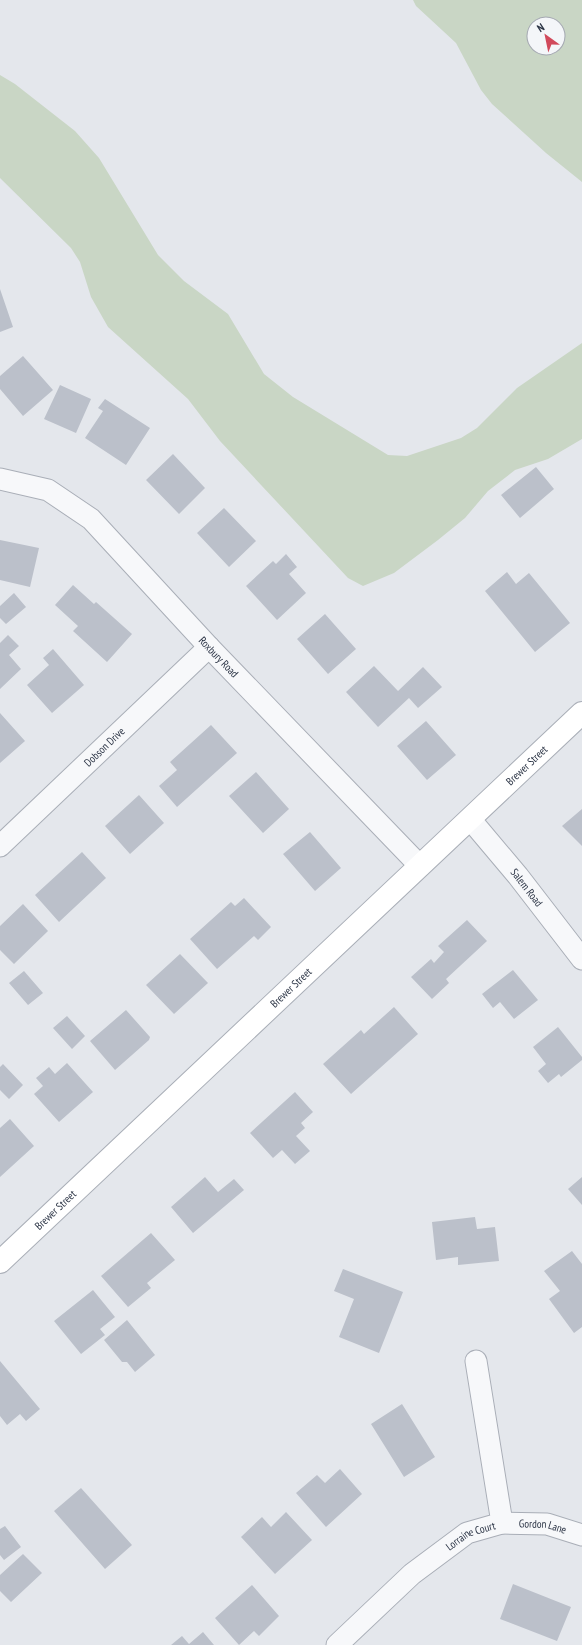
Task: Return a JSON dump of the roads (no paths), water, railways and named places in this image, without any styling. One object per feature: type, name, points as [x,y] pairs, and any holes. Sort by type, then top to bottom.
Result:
[{"type":"main road","name":"Brewer Street","points":[[0,1262],[582,712]]},
{"type":"street","name":"Roxbury Road","points":[[0,479],[48,490],[91,519],[209,647],[420,866]]},
{"type":"street","name":"Dobson Drive","points":[[0,846],[209,647]]},
{"type":"street","name":"Salem Road","points":[[470,818],[518,876],[582,959]]},
{"type":"street","name":"Lorraine Court","points":[[337,1645],[412,1574],[468,1534],[502,1522],[476,1361]]},
{"type":"street","name":"Gordon Lane","points":[[502,1522],[547,1524],[582,1534]]}]
